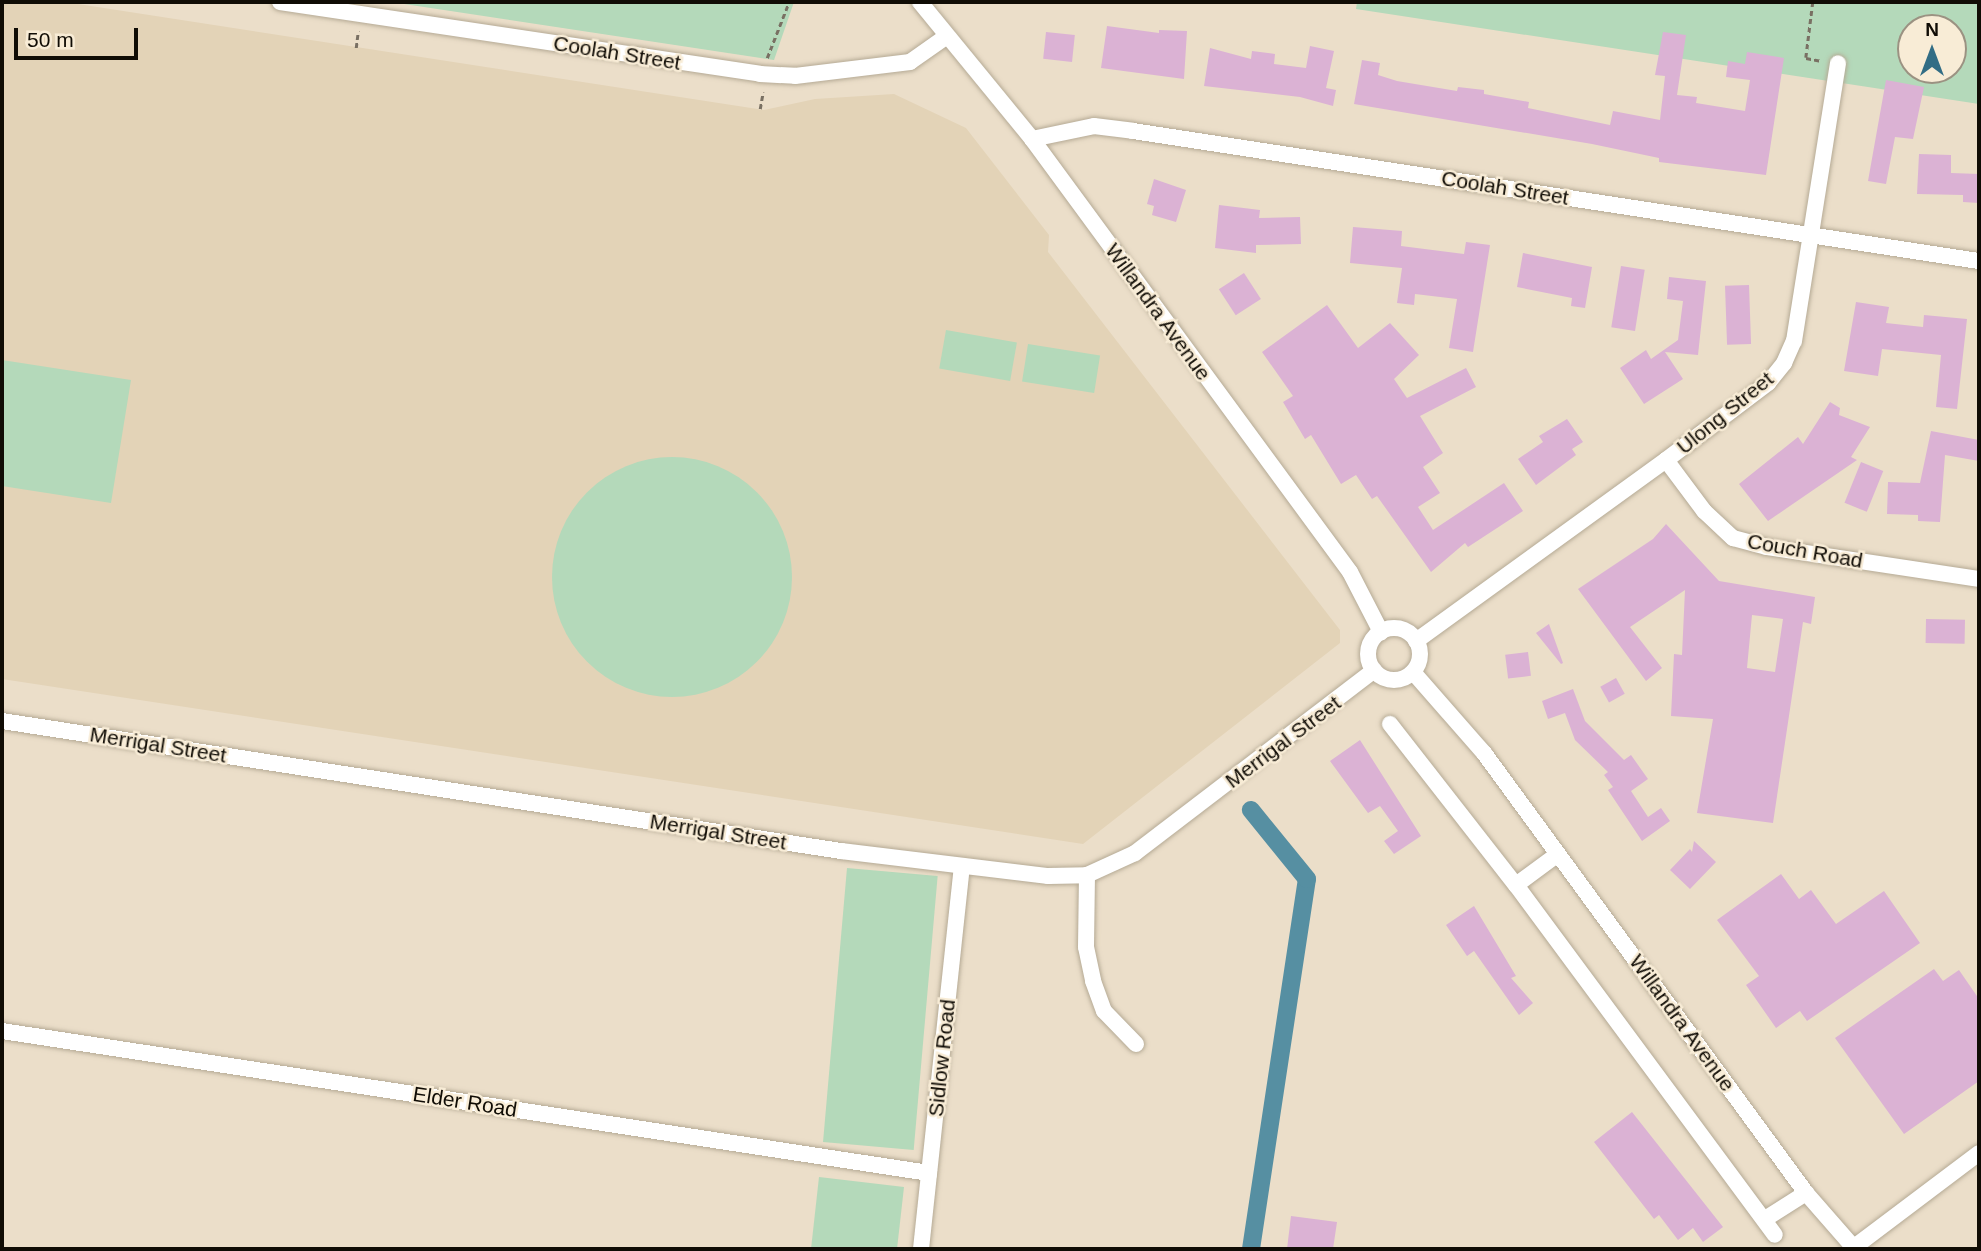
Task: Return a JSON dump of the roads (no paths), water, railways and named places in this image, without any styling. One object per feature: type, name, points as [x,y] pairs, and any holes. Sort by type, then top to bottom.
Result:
[{"type":"street","name":"Coolah Street","points":[[280,2],[760,74],[794,76],[910,62],[947,36]]},
{"type":"street","name":"Willandra Avenue","points":[[920,2],[1032,139],[1350,572],[1381,632]]},
{"type":"street","name":"Ulong Street","points":[[1416,640],[1666,460],[1768,383],[1784,363],[1794,341],[1831,62]]},
{"type":"street","name":"Coolah Street","points":[[1032,139],[1094,127],[1133,131],[1979,261]]},
{"type":"street","name":"Couch Road","points":[[1666,460],[1704,511],[1733,538],[1767,547],[1979,579]]},
{"type":"street","points":[[1401,629],[1416,640],[1420,657],[1413,672],[1393,680],[1374,670],[1369,650],[1381,632],[1401,629]]},
{"type":"street","name":"Merrigal Street","points":[[2,720],[962,866],[1048,876],[1087,874],[1135,853],[1374,670]]},
{"type":"street","name":"Willandra Avenue","points":[[1413,672],[1464,728],[1806,1193],[1854,1248]]},
{"type":"street","points":[[1390,724],[1516,885],[1775,1235]]},
{"type":"street","points":[[1516,885],[1558,853]]},
{"type":"street","name":"Sidlow Road","points":[[921,1249],[962,866]]},
{"type":"street","points":[[1087,874],[1086,947],[1093,981],[1104,1011],[1136,1044]]},
{"type":"street","name":"Elder Road","points":[[2,1031],[929,1173]]},
{"type":"street","points":[[1854,1248],[1979,1153]]},
{"type":"street","points":[[1765,1219],[1806,1193]]},
{"type":"waterway","points":[[1251,810],[1307,879],[1251,1249]]}]
